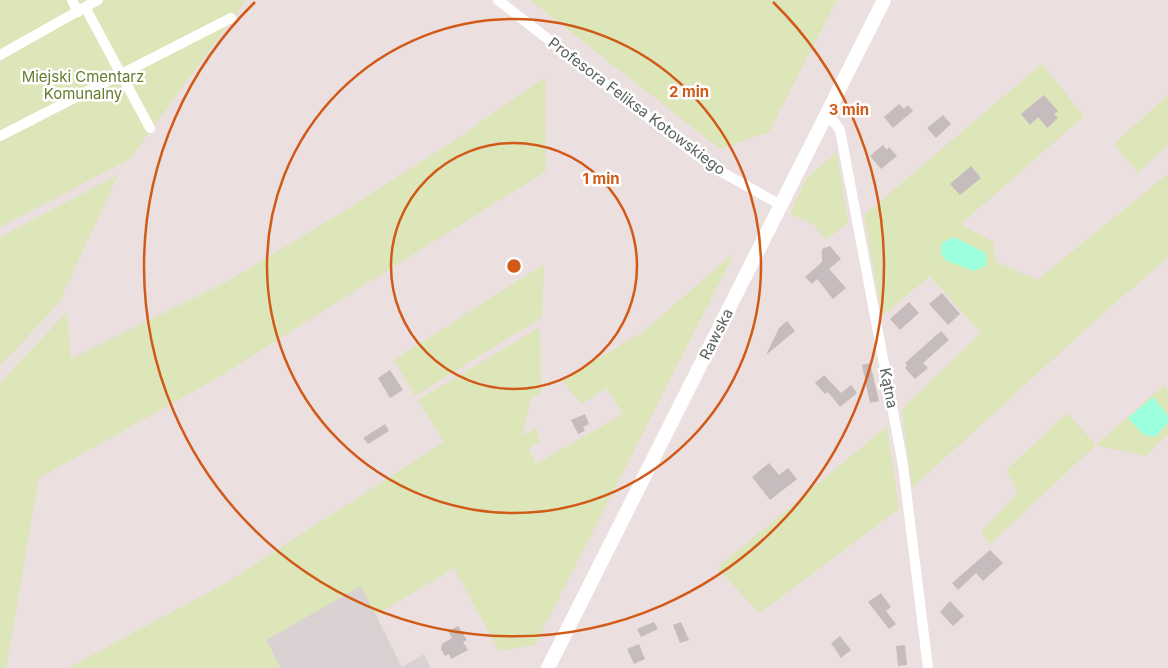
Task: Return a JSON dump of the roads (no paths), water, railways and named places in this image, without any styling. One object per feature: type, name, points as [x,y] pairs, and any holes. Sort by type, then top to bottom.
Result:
[{"type":"main road","name":"Rawska","points":[[548,668],[884,0]]},
{"type":"street","points":[[72,0],[89,5],[121,75],[150,128]]},
{"type":"street","name":"Profesora Feliksa Kotowskiego","points":[[498,0],[699,157],[716,169],[781,205]]},
{"type":"street","points":[[0,56],[89,5]]},
{"type":"street","points":[[0,136],[231,18]]},
{"type":"street","name":"Kątna","points":[[824,116],[834,122],[840,130],[856,212],[903,465],[928,668]]},
{"type":"park label","name":"Miejski Cmentarz Komunalny","points":[[83,84]]}]
